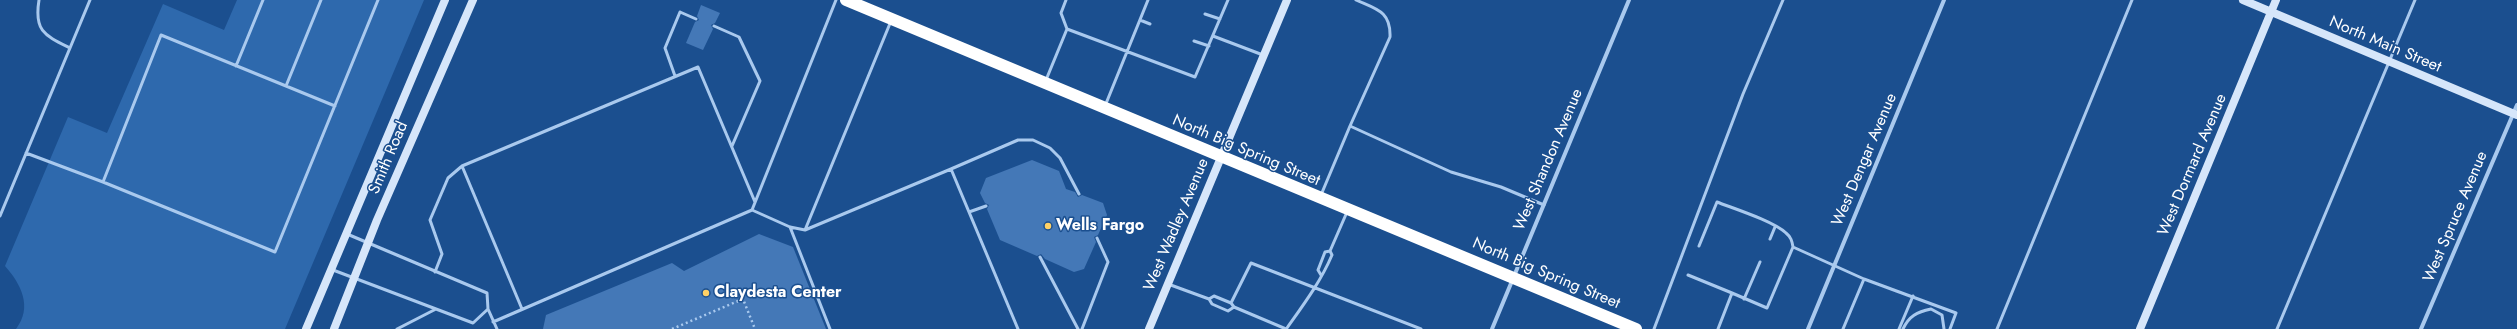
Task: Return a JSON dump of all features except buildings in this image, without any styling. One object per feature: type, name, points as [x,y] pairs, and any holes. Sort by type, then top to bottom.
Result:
[{"type":"highway","name":"North Big Spring Street","points":[[846,0],[1220,158],[1636,329]]},
{"type":"street","name":"Smith Road","points":[[306,329],[444,0]]},
{"type":"street","name":"Smith Road","points":[[334,329],[368,243],[472,0]]},
{"type":"street","name":"West Wadley Avenue","points":[[1149,329],[1287,0]]},
{"type":"street","name":"West Shandon Avenue","points":[[1492,329],[1629,0]]},
{"type":"street","name":"West Dengar Avenue","points":[[1808,329],[1944,0]]},
{"type":"street","name":"North Main Street","points":[[2243,0],[2515,114]]},
{"type":"street","name":"West Dormard Avenue","points":[[2140,329],[2276,0]]},
{"type":"street","name":"West Spruce Avenue","points":[[2421,329],[2515,114],[2517,105]]},
{"type":"lane","points":[[39,0],[36,16],[40,28],[46,36],[70,48]]},
{"type":"lane","points":[[0,216],[90,0]]},
{"type":"lane","points":[[236,66],[263,0]]},
{"type":"lane","points":[[286,86],[321,0]]},
{"type":"lane","points":[[26,153],[275,252],[378,0]]},
{"type":"lane","points":[[494,322],[752,210],[836,0]]},
{"type":"lane","points":[[1045,84],[1067,29],[1061,13],[1066,0]]},
{"type":"lane","points":[[1104,108],[1148,0]]},
{"type":"lane","points":[[1067,29],[1195,77],[1228,0]]},
{"type":"lane","points":[[1320,198],[1390,37],[1389,20],[1382,13],[1356,0]]},
{"type":"lane","points":[[1368,5],[1370,0]]},
{"type":"lane","points":[[1654,329],[1743,94],[1783,0]]},
{"type":"lane","points":[[1998,329],[2132,0]]},
{"type":"lane","points":[[2277,329],[2415,0]]},
{"type":"lane","points":[[675,76],[665,48],[680,12],[696,19]]},
{"type":"lane","points":[[1205,14],[1220,19]]},
{"type":"lane","points":[[805,230],[892,19]]},
{"type":"lane","points":[[1140,20],[1150,24]]},
{"type":"lane","points":[[714,26],[739,37],[760,81],[732,146]]},
{"type":"lane","points":[[102,182],[161,36],[335,106]]},
{"type":"lane","points":[[1213,36],[1263,55]]},
{"type":"lane","points":[[1194,41],[1209,46]]},
{"type":"lane","points":[[436,272],[442,254],[430,220],[448,178],[462,166],[698,67],[755,202]]},
{"type":"lane","points":[[1350,126],[1451,172],[1501,187],[1544,205]]},
{"type":"lane","points":[[752,210],[790,227],[805,230],[1018,140],[1033,140],[1050,148],[1060,158],[1079,194]]},
{"type":"lane","points":[[462,166],[522,310]]},
{"type":"lane","points":[[950,169],[1018,329]]},
{"type":"lane","points":[[1688,275],[1767,308],[1793,247],[1792,240],[1786,233],[1717,202],[1699,246]]},
{"type":"lane","points":[[969,212],[986,206]]},
{"type":"lane","points":[[1209,299],[1214,296],[1232,303],[1234,307],[1287,328],[1315,287],[1321,275],[1325,272],[1332,255],[1330,251],[1348,211]]},
{"type":"lane","points":[[790,227],[830,329]]},
{"type":"lane","points":[[1770,239],[1775,227]]},
{"type":"lane","points":[[346,234],[487,293],[488,309],[496,329]]},
{"type":"lane","points":[[1082,329],[1108,262],[1097,238]]},
{"type":"lane","points":[[1793,247],[1864,280],[1913,296],[1956,313],[1950,329]]},
{"type":"lane","points":[[1321,275],[1318,270],[1325,252],[1330,251]]},
{"type":"lane","points":[[1040,257],[1078,329]]},
{"type":"lane","points":[[1744,299],[1760,262]]},
{"type":"lane","points":[[1232,303],[1251,263],[1421,329]]},
{"type":"lane","points":[[331,270],[473,323],[488,309]]},
{"type":"lane","points":[[1843,329],[1864,280]]},
{"type":"lane","points":[[1168,284],[1209,299],[1212,304],[1228,311],[1234,307]]},
{"type":"lane","points":[[1718,329],[1732,294]]},
{"type":"lane","points":[[1899,329],[1913,296]]},
{"type":"lane","points":[[398,329],[436,309]]},
{"type":"lane","points":[[1903,329],[1907,321],[1917,312],[1931,309],[1942,315],[1944,329]]},
{"type":"path","points":[[672,329],[743,299],[755,329]]},
{"type":"shaded area","points":[[237,0],[424,0],[285,329],[16,329],[24,312],[23,296],[16,280],[5,266],[68,117],[107,133],[163,4],[224,30]]},
{"type":"place","name":"Wells Fargo","points":[[1048,226]]},
{"type":"place","name":"Claydesta Center","points":[[706,293]]}]
